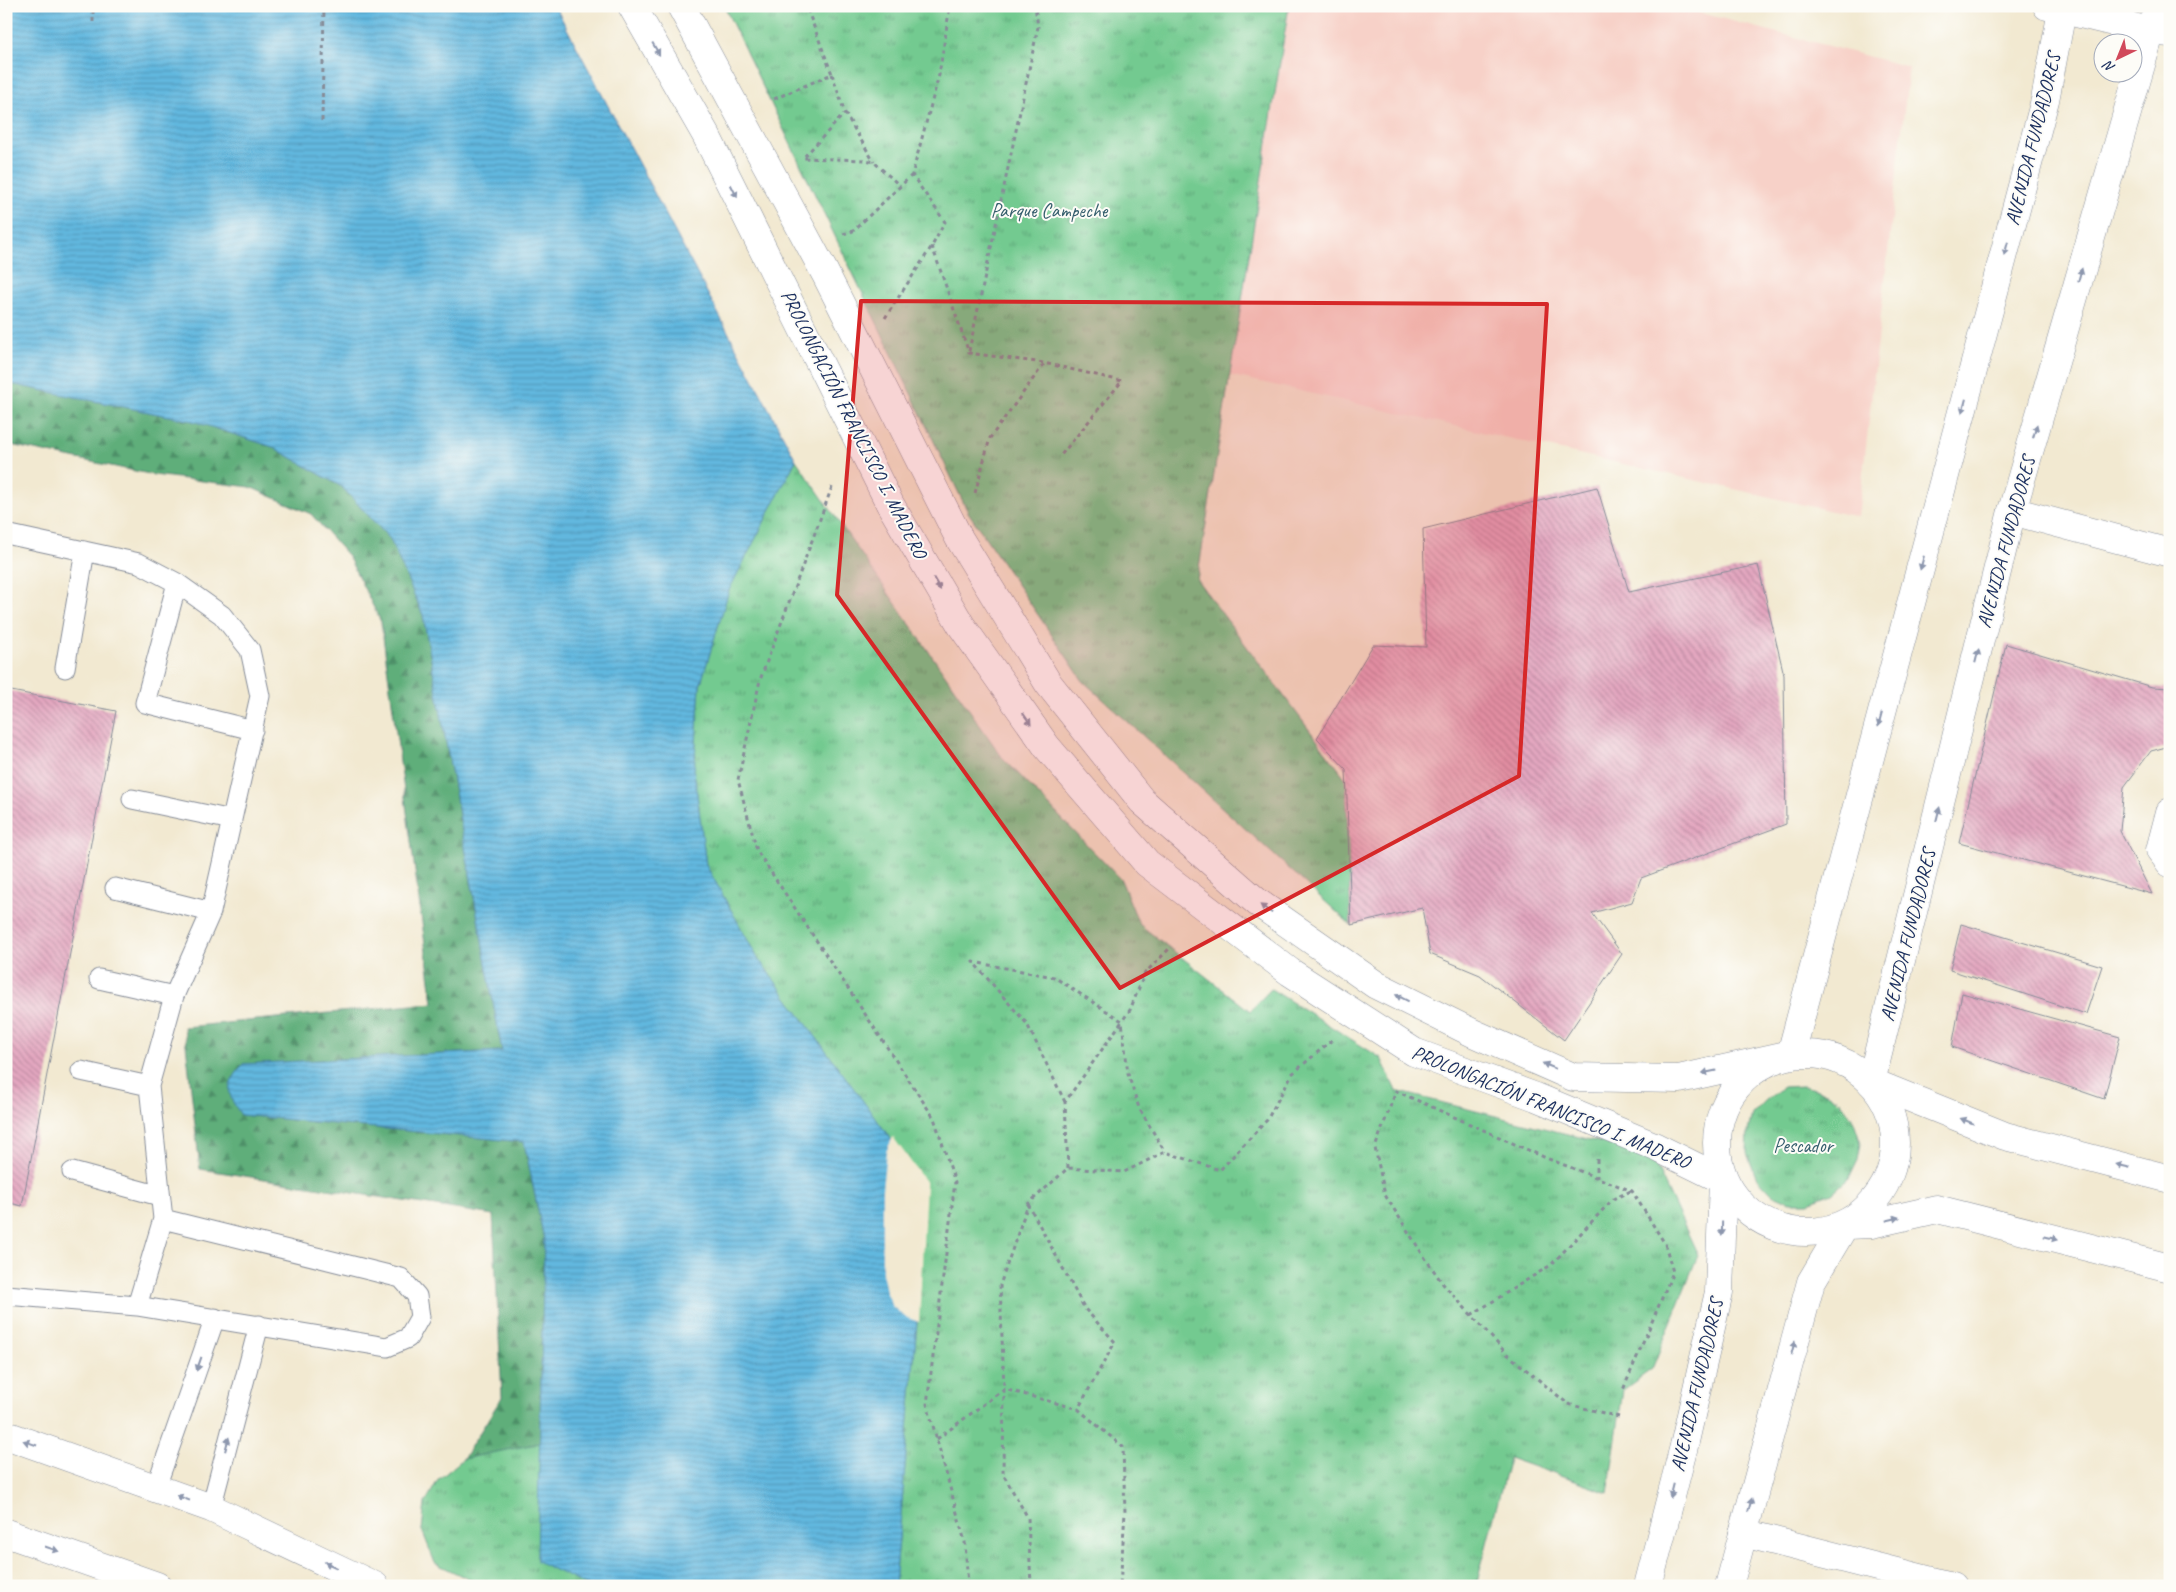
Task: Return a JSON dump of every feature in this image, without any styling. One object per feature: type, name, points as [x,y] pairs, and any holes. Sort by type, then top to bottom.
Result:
[{"type":"main road","name":"PROLONGACIÓN FRANCISCO I. MADERO","points":[[632,6],[706,135],[890,504],[961,625],[1047,747],[1147,863],[1290,972],[1414,1052],[1573,1112],[1656,1147],[1723,1180]]},
{"type":"main road","name":"PROLONGACIÓN FRANCISCO I. MADERO","points":[[682,6],[825,273],[958,538],[1048,683],[1142,801],[1257,902],[1376,985],[1473,1034],[1573,1076],[1680,1079],[1791,1054]]},
{"type":"main road","points":[[2058,8],[2159,24]]},
{"type":"main road","name":"AVENIDA FUNDADORES","points":[[1791,1054],[2043,110],[2058,8]]},
{"type":"main road","name":"AVENIDA FUNDADORES","points":[[1872,1082],[2012,511],[2159,24]]},
{"type":"main road","points":[[2012,511],[2170,553]]},
{"type":"main road","points":[[2170,812],[2160,850],[2170,863]]},
{"type":"main road","points":[[2170,1178],[2005,1136],[1872,1082],[1848,1064],[1820,1054],[1791,1054],[1765,1063],[1742,1078],[1726,1100],[1717,1126],[1716,1154],[1723,1180],[1739,1204],[1762,1222],[1788,1231],[1817,1233],[1845,1225],[1871,1224],[1937,1209],[2170,1268]]},
{"type":"main road","points":[[1729,1586],[1811,1282],[1845,1225],[1868,1209],[1885,1187],[1894,1160],[1895,1132],[1890,1114],[1887,1105],[1872,1082]]},
{"type":"main road","name":"AVENIDA FUNDADORES","points":[[1648,1586],[1684,1446],[1719,1292],[1723,1180]]},
{"type":"main road","points":[[6,1435],[211,1508],[375,1586]]},
{"type":"main road","points":[[6,1533],[157,1586]]},
{"type":"main road","points":[[1743,1533],[1952,1586]]},
{"type":"lane","points":[[6,534],[140,563],[177,583],[222,615],[250,650],[260,696],[211,912],[174,996],[149,1086],[162,1218],[138,1306]]},
{"type":"lane","points":[[65,668],[84,551]]},
{"type":"lane","points":[[177,583],[145,703],[252,730]]},
{"type":"lane","points":[[132,799],[232,820]]},
{"type":"lane","points":[[115,888],[211,912]]},
{"type":"lane","points":[[99,979],[174,996]]},
{"type":"lane","points":[[81,1071],[149,1086]]},
{"type":"lane","points":[[72,1172],[160,1196]]},
{"type":"lane","points":[[6,1295],[138,1306],[387,1347],[408,1338],[420,1317],[417,1296],[401,1278],[162,1218]]},
{"type":"lane","points":[[156,1487],[215,1318]]},
{"type":"lane","points":[[211,1508],[259,1325]]},
{"type":"path","points":[[93,6],[93,22]]},
{"type":"path","points":[[322,121],[324,6]]},
{"type":"path","points":[[806,6],[845,113],[874,162],[900,186]]},
{"type":"path","points":[[840,235],[853,231],[912,174],[939,75],[950,6]]},
{"type":"path","points":[[969,353],[1038,28],[1035,6]]},
{"type":"path","points":[[774,98],[832,74]]},
{"type":"path","points":[[845,113],[803,158],[866,160],[874,162]]},
{"type":"path","points":[[882,323],[932,246],[944,222],[912,174]]},
{"type":"path","points":[[932,246],[969,353]]},
{"type":"path","points":[[969,353],[1044,363],[1122,381],[1061,455]]},
{"type":"path","points":[[973,499],[990,438],[1044,363]]},
{"type":"path","points":[[832,488],[760,680],[738,780],[757,851],[934,1118],[954,1182],[927,1404],[965,1542],[968,1586]]},
{"type":"path","points":[[1065,1102],[1130,1010],[1145,973],[1170,948]]},
{"type":"path","points":[[1068,1168],[1065,1102],[1026,1024],[973,962],[1054,977],[1122,1021]]},
{"type":"path","points":[[1122,1021],[1128,1074],[1138,1108],[1165,1152],[1220,1170],[1267,1120],[1292,1074],[1334,1038]]},
{"type":"path","points":[[1619,1417],[1568,1404],[1506,1353],[1443,1284],[1385,1195],[1375,1148],[1396,1091],[1546,1158],[1632,1191],[1665,1244],[1673,1272],[1623,1390]]},
{"type":"path","points":[[1030,1586],[1028,1518],[1003,1474],[1004,1389],[1000,1285],[1028,1204],[1068,1168],[1124,1172],[1165,1152]]},
{"type":"path","points":[[1471,1315],[1551,1266],[1613,1199],[1632,1191]]},
{"type":"path","points":[[1028,1204],[1085,1309],[1115,1342],[1078,1409]]},
{"type":"path","points":[[937,1439],[1004,1389]]},
{"type":"path","points":[[1004,1389],[1078,1409],[1123,1447],[1125,1513],[1120,1586]]},
{"type":"highlighted area","points":[[861,301],[1547,304],[1519,776],[1120,988],[837,595]]},
{"type":"shaded area","points":[[1289,6],[1674,6],[1909,67],[1858,517],[1229,375]]},
{"type":"green space","name":"Parque Campeche","points":[[724,6],[1289,6],[1197,580],[1346,779],[1351,925],[1083,681],[968,512]]},
{"type":"green space","points":[[6,383],[193,421],[273,447],[342,487],[390,539],[423,615],[502,1051],[243,1064],[241,1115],[524,1142],[544,1239],[540,1443],[463,1459],[502,1397],[493,1215],[200,1169],[184,1027],[433,1003],[381,622],[348,556],[311,514],[250,487],[154,475],[6,444]]},
{"type":"green space","points":[[796,460],[1002,757],[1121,880],[1139,924],[1250,1011],[1271,989],[1381,1058],[1396,1091],[1651,1155],[1698,1255],[1652,1369],[1623,1390],[1608,1493],[1509,1458],[1476,1586],[895,1586],[917,1322],[924,1184],[757,957],[706,865],[694,771],[700,686],[729,590]]},
{"type":"green space","name":"Pescador","points":[[1803,1086],[1825,1092],[1840,1102],[1853,1119],[1861,1143],[1858,1159],[1849,1178],[1832,1193],[1809,1202],[1790,1202],[1772,1194],[1756,1177],[1747,1153],[1748,1131],[1752,1114],[1765,1101],[1783,1087]]},
{"type":"green space","points":[[540,1443],[537,1561],[588,1586],[483,1586],[435,1563],[422,1530],[425,1503],[438,1480],[463,1459]]},
{"type":"water","points":[[6,6],[555,6],[796,460],[729,590],[700,686],[694,771],[706,865],[757,957],[924,1184],[917,1322],[895,1586],[588,1586],[537,1561],[544,1239],[524,1142],[241,1115],[232,1100],[230,1094],[231,1084],[243,1064],[502,1051],[423,615],[390,539],[342,487],[273,447],[193,421],[6,383]]},
{"type":"pier","points":[[893,1137],[926,1183],[919,1322],[905,1317],[893,1307],[886,1291],[882,1272],[882,1190],[886,1152]]},
{"type":"building","points":[[1597,487],[1629,592],[1758,565],[1784,675],[1786,824],[1641,878],[1632,902],[1592,913],[1622,954],[1564,1040],[1480,975],[1430,954],[1422,908],[1351,925],[1346,769],[1317,738],[1373,645],[1426,647],[1423,529]]},
{"type":"building","points":[[2006,644],[2152,687],[2170,688],[2170,746],[2151,751],[2124,787],[2120,831],[2152,894],[1959,843]]},
{"type":"building","points":[[6,690],[116,711],[22,1206],[6,1202]]},
{"type":"building","points":[[1961,924],[2102,966],[2086,1014],[1950,970]]},
{"type":"building","points":[[1962,993],[2120,1037],[2104,1099],[1952,1047]]}]
